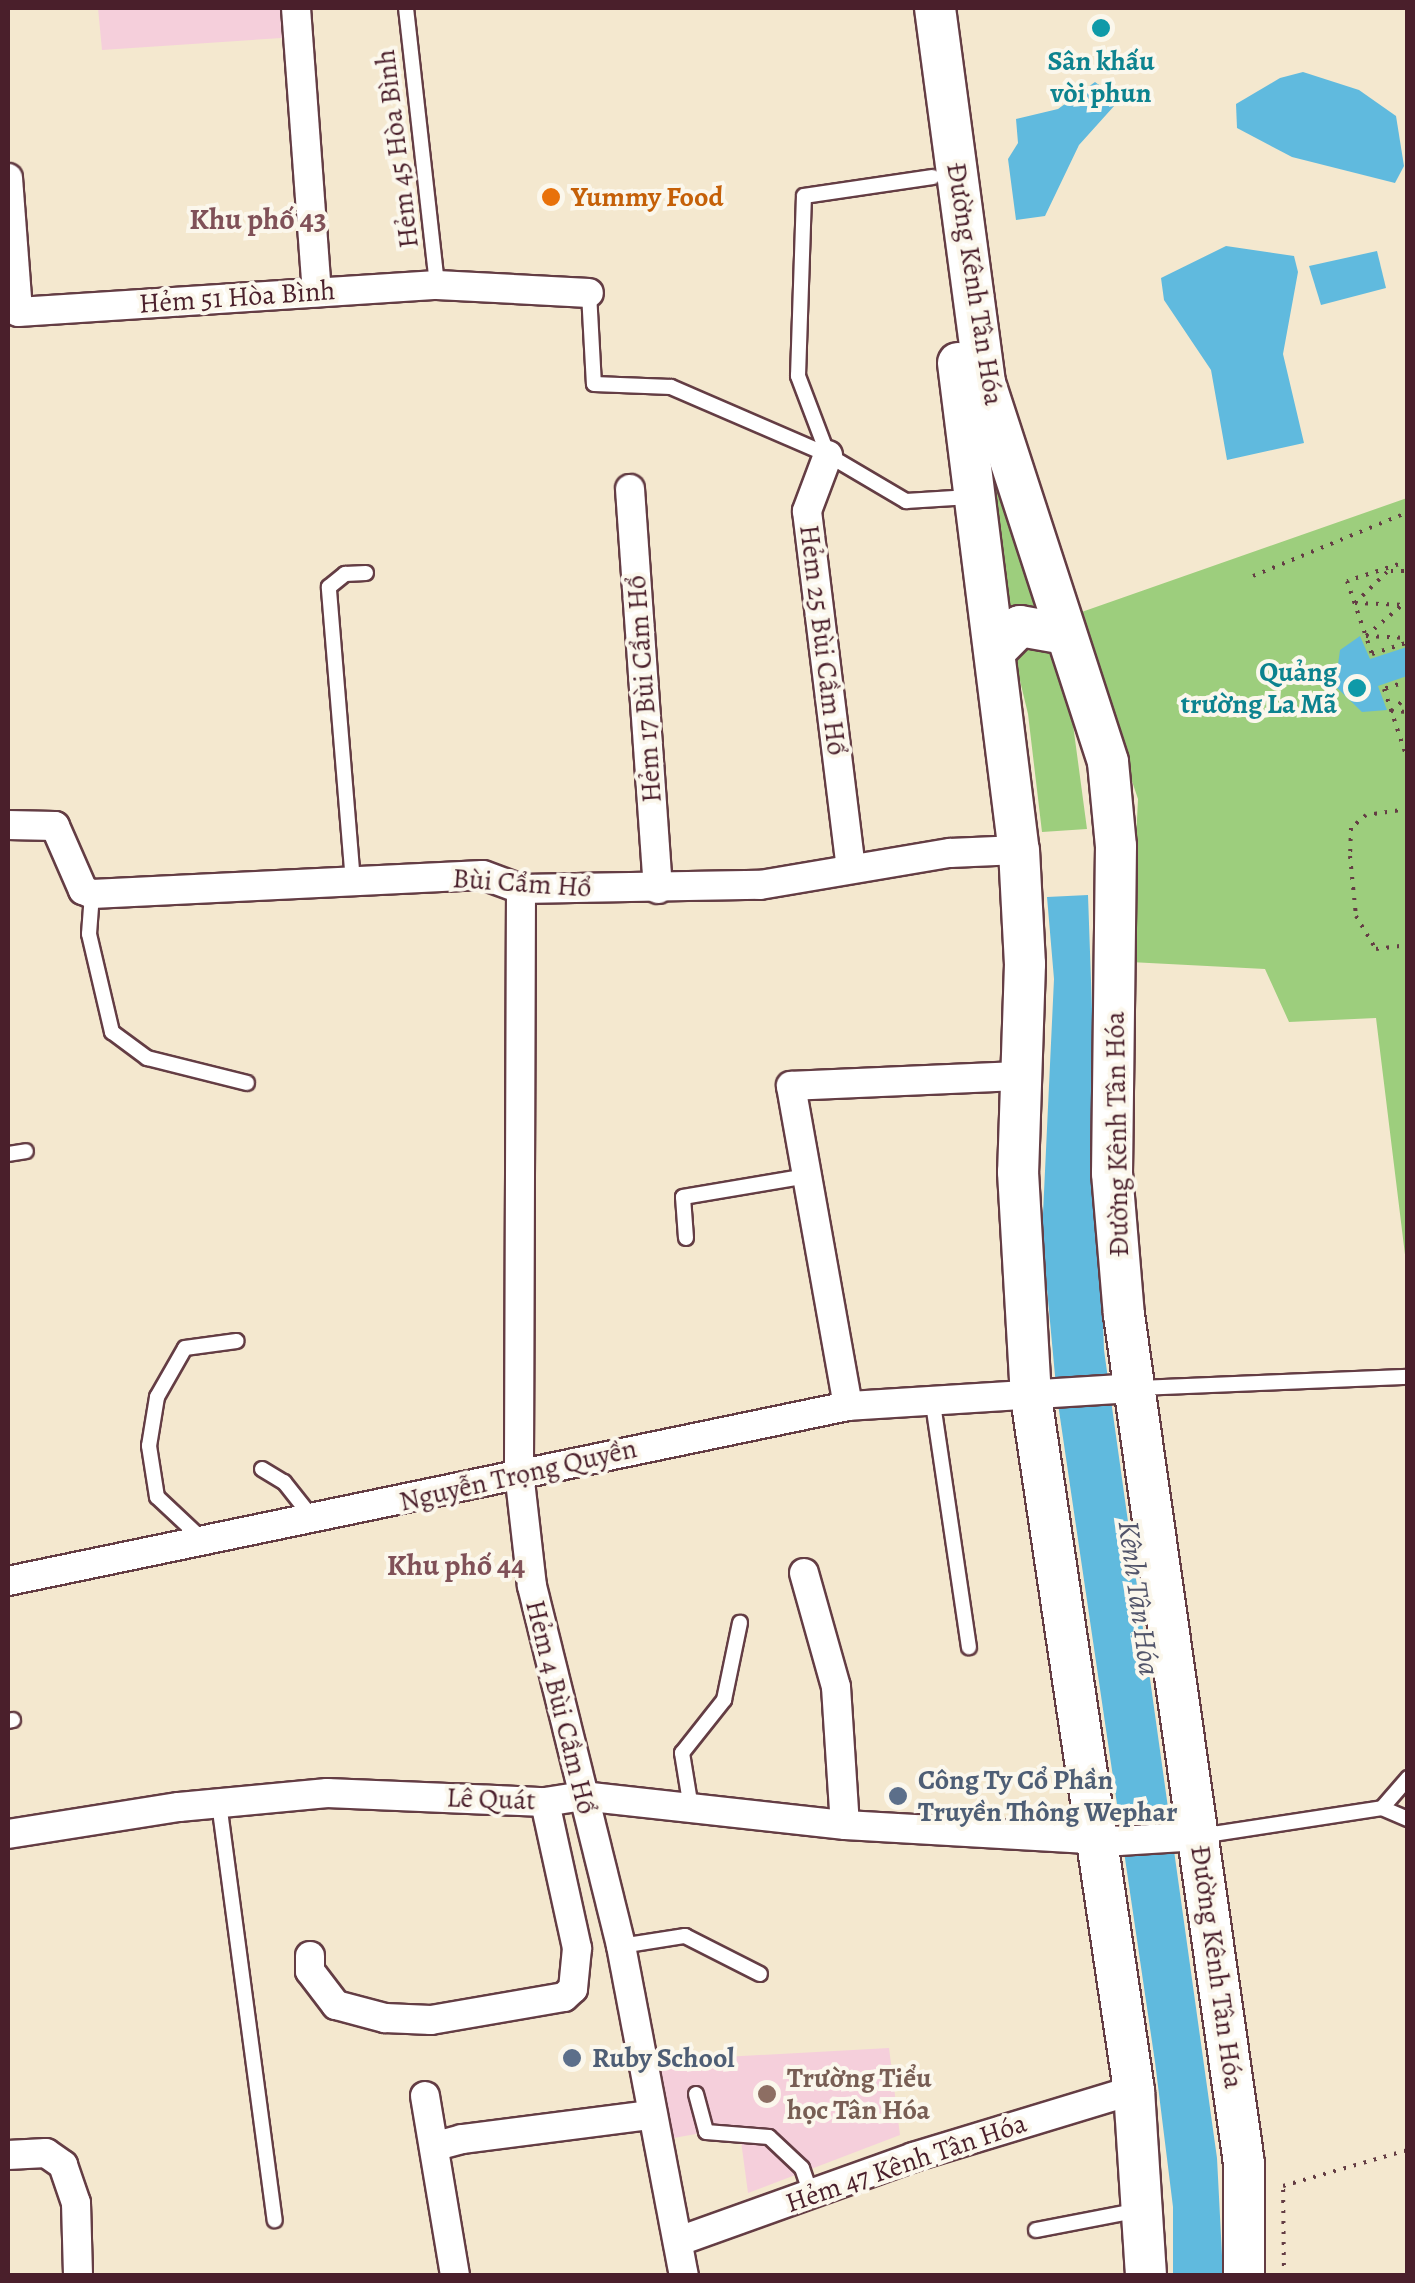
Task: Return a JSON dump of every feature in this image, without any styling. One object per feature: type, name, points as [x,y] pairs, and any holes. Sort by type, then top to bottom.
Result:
[{"type":"street","points":[[296,8],[317,292]]},
{"type":"street","name":"Đường Kênh Tân Hóa","points":[[910,8],[996,650],[1018,850],[1022,1289],[1042,1397],[1108,1841],[1146,2208],[1146,2276]]},
{"type":"street","name":"Đường Kênh Tân Hóa","points":[[935,8],[985,382],[1108,762],[1116,846],[1112,1174],[1124,1389],[1189,1837],[1244,2163],[1244,2276]]},
{"type":"street","name":"Hẻm 51 Hòa Bình","points":[[8,178],[18,312],[438,285],[590,293]]},
{"type":"street","name":"Hẻm 25 Bùi Cầm Hổ","points":[[828,456],[807,510],[851,868]]},
{"type":"street","name":"Hẻm 17 Bùi Cẩm Hổ","points":[[630,490],[658,888]]},
{"type":"street","points":[[996,650],[1020,626],[1066,634]]},
{"type":"street","points":[[8,825],[55,826],[84,890],[92,894]]},
{"type":"street","name":"Bùi Cẩm Hổ","points":[[92,894],[483,875],[521,889],[760,884],[851,868],[1018,850]]},
{"type":"street","name":"Hẻm 4 Bùi Cầm Hổ","points":[[521,889],[519,1472],[532,1586],[621,1946],[650,2115],[684,2276]]},
{"type":"street","points":[[848,1406],[791,1086],[1022,1076]]},
{"type":"street","name":"Nguyễn Trọng Quyền","points":[[8,1581],[314,1521],[519,1472],[848,1406],[932,1396],[1042,1397],[1124,1389]]},
{"type":"street","points":[[804,1573],[836,1686],[845,1825]]},
{"type":"street","name":"Lê Quát","points":[[8,1834],[219,1803],[327,1793],[545,1802],[582,1796],[845,1825],[1108,1841],[1189,1837]]},
{"type":"street","points":[[310,1956],[310,1971],[336,2005],[385,2018],[431,2020],[564,1998],[574,1989],[577,1948],[545,1802]]},
{"type":"street","name":"Hẻm 47 Kênh Tân Hóa","points":[[679,2242],[812,2194],[1134,2090]]},
{"type":"street","points":[[425,2096],[456,2276]]},
{"type":"street","points":[[435,2152],[440,2144],[462,2140],[650,2115]]},
{"type":"street","points":[[8,2155],[46,2153],[63,2165],[76,2203],[78,2276]]},
{"type":"lane","name":"Hẻm 45 Hòa Bình","points":[[406,8],[438,285]]},
{"type":"lane","points":[[828,456],[798,376],[804,196],[933,177]]},
{"type":"lane","points":[[590,293],[594,384],[671,387],[828,456],[906,501],[976,497]]},
{"type":"lane","points":[[353,882],[329,587],[345,574],[366,573]]},
{"type":"lane","points":[[92,894],[89,934],[112,1032],[147,1058],[246,1084]]},
{"type":"lane","points":[[8,1154],[26,1151]]},
{"type":"lane","points":[[686,1238],[683,1197],[807,1176]]},
{"type":"lane","points":[[208,1543],[182,1527],[158,1497],[149,1446],[157,1397],[185,1348],[237,1341]]},
{"type":"lane","points":[[1124,1389],[1408,1377]]},
{"type":"lane","points":[[932,1396],[969,1647]]},
{"type":"lane","points":[[262,1469],[284,1482],[314,1521]]},
{"type":"lane","points":[[691,1809],[682,1754],[724,1700],[740,1623]]},
{"type":"lane","points":[[1382,1808],[1408,1778]]},
{"type":"lane","points":[[219,1803],[274,2220]]},
{"type":"lane","points":[[1189,1837],[1382,1808],[1408,1819]]},
{"type":"lane","points":[[621,1946],[686,1936],[760,1974]]},
{"type":"lane","points":[[696,2094],[706,2132],[770,2137],[802,2168],[812,2194]]},
{"type":"lane","points":[[1036,2230],[1146,2208]]},
{"type":"path","points":[[1252,576],[1408,512]]},
{"type":"path","points":[[1408,561],[1347,581],[1372,654],[1408,640]]},
{"type":"path","points":[[1390,569],[1408,572]]},
{"type":"path","points":[[1355,603],[1390,569]]},
{"type":"path","points":[[1355,603],[1405,603]]},
{"type":"path","points":[[1366,636],[1405,603]]},
{"type":"path","points":[[1366,636],[1408,640]]},
{"type":"path","points":[[1408,682],[1384,689],[1406,742],[1408,761]]},
{"type":"path","points":[[1391,711],[1408,696]]},
{"type":"path","points":[[1391,711],[1408,712]]},
{"type":"path","points":[[1408,809],[1366,815],[1351,828],[1350,856],[1356,916],[1376,949],[1408,946]]},
{"type":"path","points":[[1284,2276],[1283,2186],[1408,2150]]},
{"type":"shaded area","points":[[98,8],[280,8],[282,38],[102,50]]},
{"type":"shaded area","name":"Trường Tiểu học Tân Hóa","points":[[889,2048],[900,2135],[748,2193],[739,2126],[647,2143],[633,2062]]},
{"type":"green space","points":[[980,428],[1072,717],[1087,829],[1042,832],[1028,714],[976,497]]},
{"type":"green space","points":[[1407,498],[1407,1271],[1376,1018],[1289,1022],[1265,969],[1130,962],[1138,799],[1076,614]]},
{"type":"water","points":[[1303,72],[1359,90],[1396,116],[1404,166],[1395,183],[1292,157],[1237,128],[1236,104],[1280,78]]},
{"type":"water","points":[[1095,82],[1114,96],[1115,105],[1079,145],[1045,216],[1016,220],[1008,159],[1018,143],[1016,119],[1058,109]]},
{"type":"water","points":[[1226,246],[1294,256],[1298,272],[1283,354],[1304,443],[1227,460],[1211,370],[1164,300],[1161,278]]},
{"type":"water","points":[[1377,251],[1386,288],[1321,305],[1309,266]]},
{"type":"water","points":[[1360,636],[1370,659],[1407,647],[1407,676],[1378,686],[1387,710],[1362,712],[1335,686],[1340,650]]},
{"type":"water","points":[[1088,895],[1104,1350],[1217,2158],[1223,2275],[1173,2275],[1173,2207],[1155,2062],[1057,1397],[1042,1235],[1054,979],[1047,897]]},
{"type":"place","name":"Sân khấu vòi phun","points":[[1101,28]]},
{"type":"place","name":"Yummy Food","points":[[551,197]]},
{"type":"place","name":"Quảng trường La Mã","points":[[1357,688]]},
{"type":"place","name":"Công Ty Cổ Phần Truyền Thông Wephar","points":[[898,1796]]},
{"type":"place","name":"Ruby School","points":[[572,2058]]},
{"type":"place","name":"Trường Tiểu học Tân Hóa","points":[[767,2094]]},
{"type":"district","name":"Khu phố 43","points":[[258,219]]},
{"type":"district","name":"Khu phố 44","points":[[456,1565]]},
{"type":"water label","name":"Kênh Tân Hóa","points":[[1139,1598]]}]
